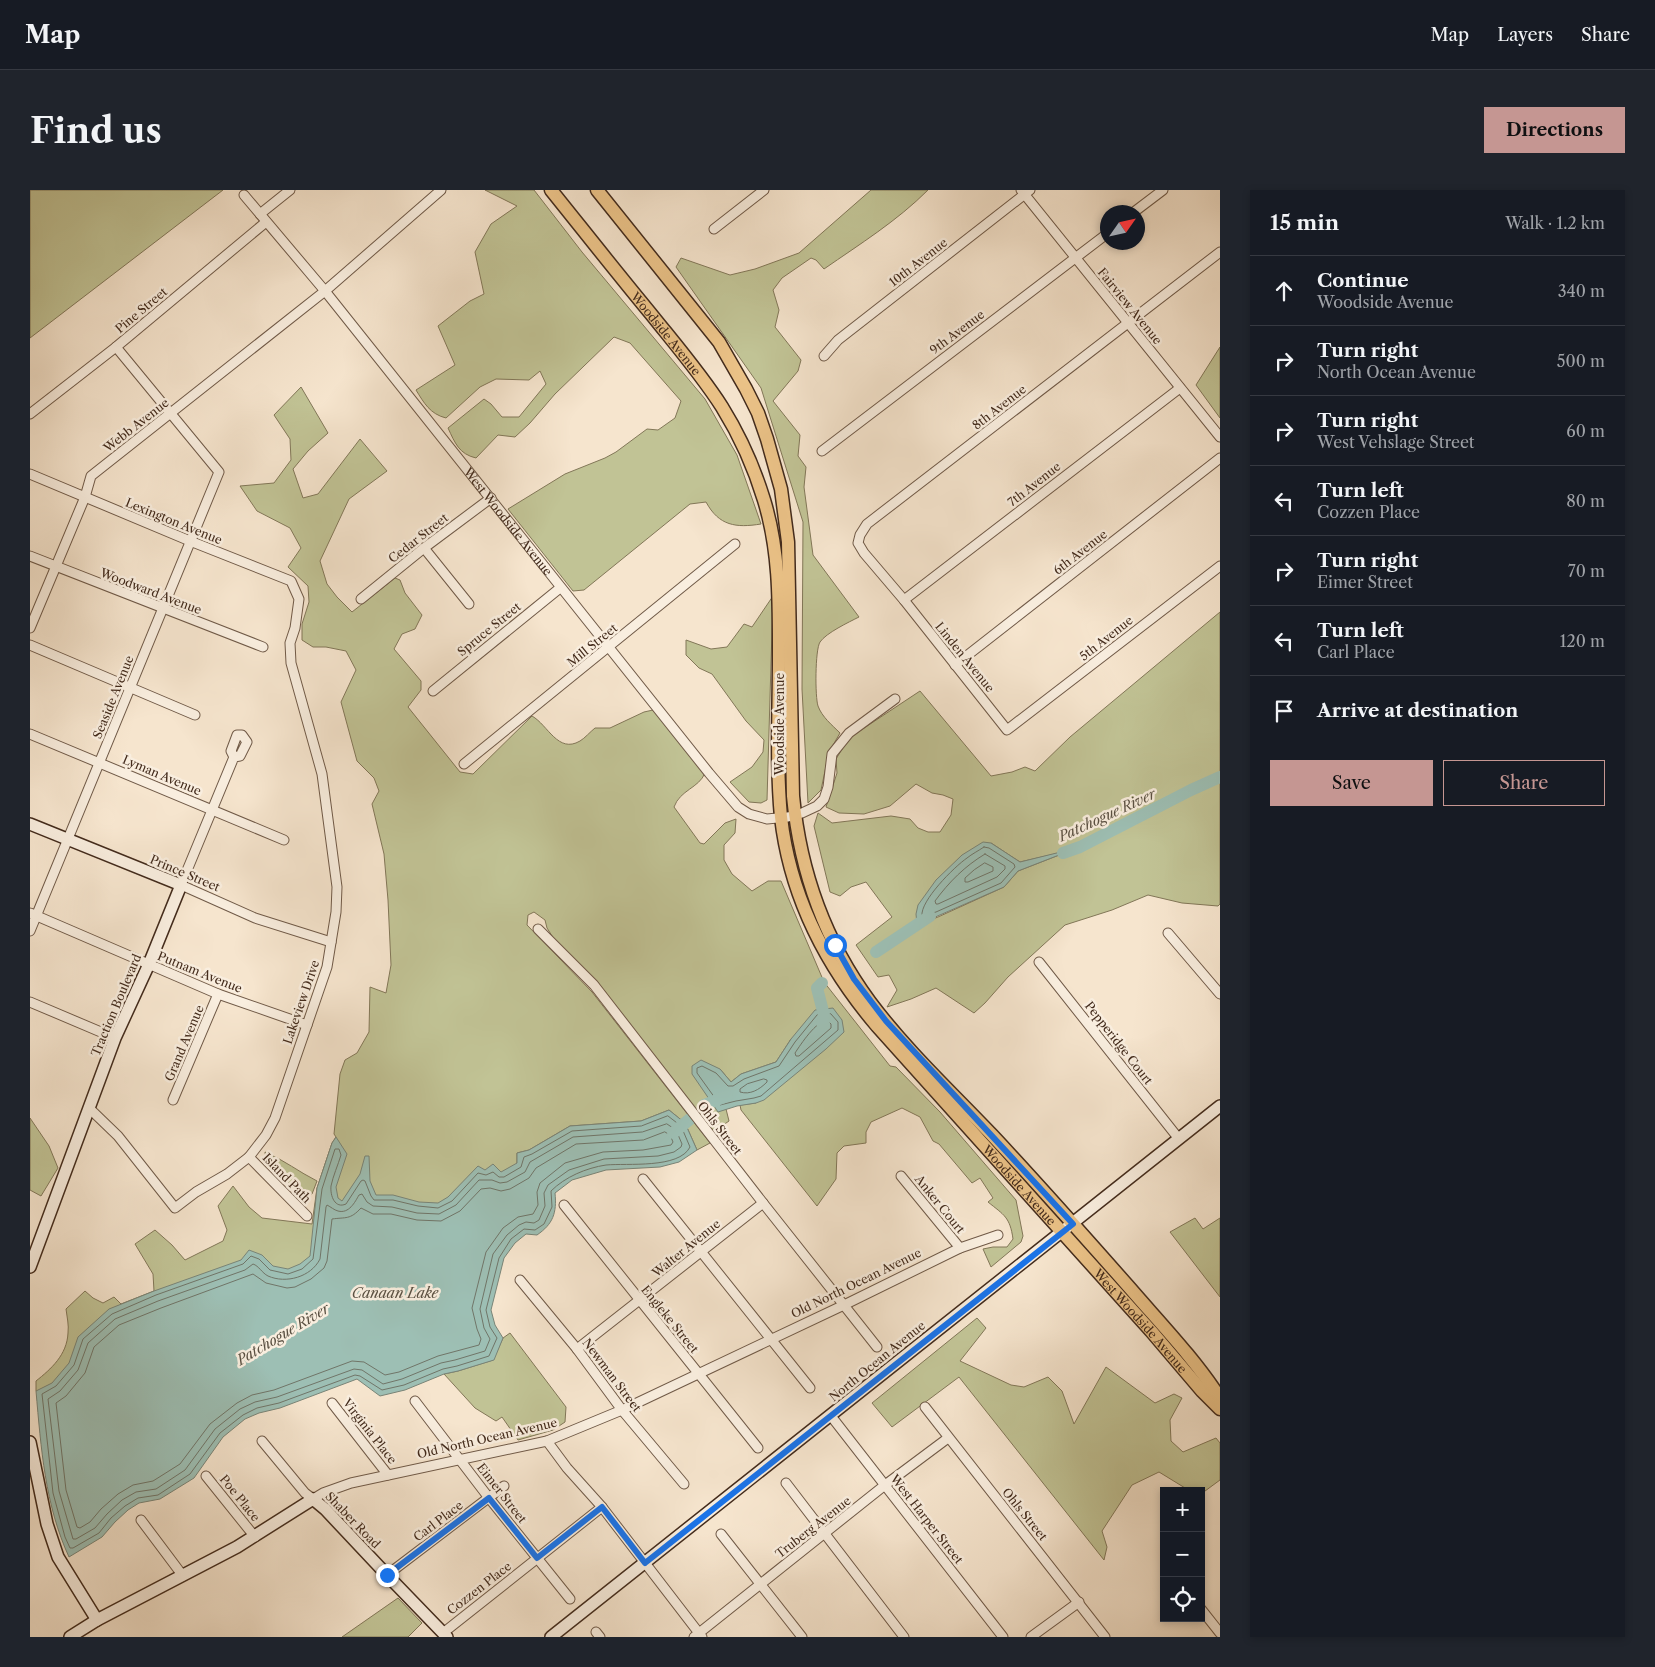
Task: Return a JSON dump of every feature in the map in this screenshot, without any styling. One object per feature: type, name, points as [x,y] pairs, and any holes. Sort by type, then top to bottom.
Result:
[{"type":"main road","name":"Woodside Avenue","points":[[551,190],[707,385],[735,429],[756,477],[771,526],[778,580],[779,755],[788,817],[790,862],[801,900],[823,949],[843,983],[877,1026],[1062,1232]]},
{"type":"main road","name":"Woodside Avenue","points":[[596,190],[719,342],[758,413],[775,464],[786,516],[788,542],[793,777],[788,817],[814,896],[835,945],[854,979],[899,1036],[1073,1224]]},
{"type":"main road","name":"West Woodside Avenue","points":[[1073,1224],[1169,1333],[1211,1384],[1220,1398]]},
{"type":"main road","name":"West Woodside Avenue","points":[[1062,1232],[1220,1409]]},
{"type":"street","points":[[260,214],[290,190]]},
{"type":"street","name":"Webb Avenue","points":[[30,628],[85,497],[91,476],[325,291],[440,190]]},
{"type":"street","points":[[714,229],[764,190]]},
{"type":"street","points":[[1143,205],[1163,190]]},
{"type":"street","name":"Fairview Avenue","points":[[1025,192],[1075,258],[1220,437]]},
{"type":"street","name":"10th Avenue","points":[[824,356],[838,340],[1025,192]]},
{"type":"street","name":"West Woodside Avenue","points":[[244,195],[325,291],[491,498],[560,588],[610,647],[738,807],[743,811],[767,819],[788,817]]},
{"type":"street","name":"Pine Street","points":[[30,414],[116,347],[266,222]]},
{"type":"street","name":"9th Avenue","points":[[822,451],[1100,239]]},
{"type":"street","name":"8th Avenue","points":[[904,600],[864,553],[858,542],[860,535],[868,524],[1220,252]]},
{"type":"street","points":[[116,347],[171,413]]},
{"type":"street","name":"7th Avenue","points":[[904,600],[1180,388]]},
{"type":"street","name":"Seaside Avenue","points":[[30,931],[33,914],[69,840],[130,686],[219,472],[171,413]]},
{"type":"street","name":"6th Avenue","points":[[955,665],[1220,458]]},
{"type":"street","name":"Lexington Avenue","points":[[30,474],[291,581],[299,599],[295,628]]},
{"type":"street","name":"Cedar Street","points":[[361,599],[424,548],[491,498]]},
{"type":"street","name":"Mill Street","points":[[464,764],[735,544]]},
{"type":"street","points":[[424,548],[469,604]]},
{"type":"street","name":"Woodward Avenue","points":[[30,556],[263,647]]},
{"type":"street","name":"5th Avenue","points":[[1007,730],[1220,566]]},
{"type":"street","name":"Spruce Street","points":[[433,691],[560,588]]},
{"type":"street","name":"Linden Avenue","points":[[904,600],[1007,730]]},
{"type":"street","name":"Lakeview Drive","points":[[90,1108],[118,1136],[175,1208],[196,1192],[227,1174],[249,1157],[266,1135],[275,1118],[328,966],[336,912],[336,887],[322,774],[291,663],[290,643],[295,628]]},
{"type":"street","points":[[30,645],[195,715]]},
{"type":"street","points":[[788,817],[816,806],[824,799],[828,787],[832,754],[849,733],[894,699]]},
{"type":"street","name":"Lyman Avenue","points":[[30,734],[284,840]]},
{"type":"street","name":"Traction Boulevard","points":[[30,1267],[115,1038],[213,810],[234,756]]},
{"type":"street","name":"Prince Street","points":[[30,824],[181,885],[255,918],[331,942]]},
{"type":"street","name":"Putnam Avenue","points":[[33,914],[218,994],[307,1025]]},
{"type":"street","name":"Ohls Street","points":[[538,929],[594,985],[877,1347]]},
{"type":"street","points":[[1168,934],[1219,989]]},
{"type":"street","name":"Pepperidge Court","points":[[1039,962],[1179,1139]]},
{"type":"street","name":"Grand Avenue","points":[[173,1100],[218,994]]},
{"type":"street","points":[[30,1002],[115,1038]]},
{"type":"street","name":"North Ocean Avenue","points":[[551,1637],[1220,1106]]},
{"type":"street","name":"Island Path","points":[[249,1157],[307,1216]]},
{"type":"street","name":"Anker Court","points":[[902,1176],[960,1248]]},
{"type":"street","points":[[642,1179],[810,1388]]},
{"type":"street","name":"Walter Avenue","points":[[578,1350],[763,1203]]},
{"type":"street","name":"Engleke Street","points":[[564,1205],[639,1302],[758,1448]]},
{"type":"street","name":"Old North Ocean Avenue","points":[[70,1637],[97,1620],[255,1537],[283,1516],[335,1489],[388,1474],[547,1441],[622,1410],[960,1248],[998,1235]]},
{"type":"street","name":"Newman Street","points":[[520,1280],[578,1350],[622,1410],[684,1484]]},
{"type":"street","name":"Eimer Street","points":[[415,1401],[489,1498],[570,1599]]},
{"type":"street","name":"Virginia Place","points":[[332,1403],[388,1474]]},
{"type":"street","name":"Ohls Street","points":[[925,1407],[1105,1637]]},
{"type":"street","name":"West Harper Street","points":[[831,1416],[1003,1637]]},
{"type":"street","name":"Truberg Avenue","points":[[699,1636],[885,1485],[948,1438]]},
{"type":"street","name":"Shaber Road","points":[[262,1441],[305,1493],[325,1509],[445,1635]]},
{"type":"street","points":[[547,1441],[567,1468],[602,1507],[699,1636]]},
{"type":"street","points":[[30,1442],[47,1524],[58,1557],[97,1620]]},
{"type":"street","name":"Poe Place","points":[[206,1476],[255,1537]]},
{"type":"street","points":[[786,1483],[904,1637]]},
{"type":"street","name":"Carl Place","points":[[387,1575],[504,1486]]},
{"type":"street","name":"Cozzen Place","points":[[445,1635],[537,1558],[602,1507]]},
{"type":"street","points":[[141,1520],[183,1576]]},
{"type":"street","points":[[721,1534],[802,1637]]},
{"type":"street","points":[[1031,1637],[1079,1602]]},
{"type":"street","points":[[1205,1614],[1220,1633]]},
{"type":"green space","points":[[30,190],[223,190],[30,338]]},
{"type":"green space","points":[[485,190],[534,190],[582,252],[705,399],[737,455],[761,524],[744,526],[729,524],[717,516],[706,502],[690,504],[584,590],[573,591],[508,509],[565,474],[616,452],[647,429],[658,430],[675,418],[681,401],[630,343],[614,337],[555,394],[515,437],[498,435],[476,458],[462,451],[455,443],[448,428],[484,399],[502,417],[519,417],[546,384],[540,371],[529,380],[496,379],[480,387],[446,418],[432,411],[416,390],[455,365],[438,326],[470,301],[484,294],[475,252],[491,224],[517,206]]},
{"type":"green space","points":[[871,190],[928,190],[891,222],[824,269],[816,260],[811,258],[782,278],[773,290],[779,310],[775,327],[801,360],[798,371],[773,401],[800,435],[798,456],[806,467],[804,487],[813,555],[859,617],[827,635],[818,647],[816,693],[818,706],[825,717],[840,733],[829,752],[821,790],[808,803],[802,689],[803,522],[761,388],[676,267],[681,258],[730,275],[755,269],[799,253]]},
{"type":"green space","points":[[1220,347],[1220,418],[1196,385]]},
{"type":"green space","points":[[301,387],[328,433],[308,451],[293,469],[303,498],[318,494],[360,439],[387,471],[349,499],[320,561],[327,584],[352,612],[395,578],[400,580],[405,593],[422,615],[415,629],[402,634],[394,649],[421,681],[421,690],[408,707],[460,772],[473,774],[532,716],[559,741],[565,744],[572,744],[582,740],[595,728],[610,728],[644,712],[653,710],[705,773],[677,801],[674,807],[700,843],[704,844],[725,823],[736,819],[735,833],[724,845],[724,860],[732,874],[752,891],[768,881],[781,881],[824,982],[890,1066],[896,1067],[940,1112],[1016,1200],[1023,1236],[1021,1242],[991,1267],[983,1249],[1007,1247],[1013,1239],[1008,1221],[988,1202],[993,1198],[980,1178],[972,1183],[939,1144],[933,1141],[920,1117],[902,1108],[871,1122],[866,1132],[866,1143],[844,1146],[837,1153],[836,1179],[817,1206],[741,1110],[740,1105],[756,1103],[791,1039],[776,1062],[741,1074],[731,1082],[720,1069],[718,1111],[726,1109],[729,1121],[713,1132],[596,980],[554,939],[547,928],[545,920],[534,912],[528,915],[527,925],[592,992],[710,1143],[697,1150],[685,1123],[669,1110],[641,1121],[570,1126],[529,1150],[517,1153],[517,1163],[498,1186],[71,1390],[36,1391],[36,1381],[57,1361],[65,1348],[68,1330],[66,1309],[85,1291],[103,1303],[114,1297],[121,1304],[154,1291],[153,1274],[135,1244],[155,1230],[185,1260],[223,1241],[227,1230],[218,1206],[233,1186],[249,1207],[262,1218],[312,1224],[317,1188],[332,1143],[336,1137],[334,1134],[340,1074],[345,1060],[357,1053],[369,1032],[370,987],[386,993],[391,965],[388,900],[384,854],[372,804],[379,791],[374,778],[357,761],[341,702],[356,670],[346,651],[326,647],[313,647],[302,640],[302,624],[309,602],[308,586],[288,567],[301,548],[290,528],[257,511],[240,486],[274,483],[291,460],[290,439],[274,415]]},
{"type":"green space","points":[[773,596],[767,800],[761,803],[749,802],[730,782],[752,767],[763,752],[764,740],[746,721],[712,674],[699,668],[686,655],[686,640],[711,649],[727,647],[744,624],[752,627]]},
{"type":"green space","points":[[1220,612],[1220,904],[1218,906],[1182,903],[1148,895],[1112,910],[1065,925],[1008,977],[974,1013],[936,988],[887,1007],[897,990],[889,975],[878,977],[856,945],[892,917],[866,882],[851,887],[840,896],[830,892],[814,826],[818,813],[832,823],[891,816],[910,819],[918,828],[928,832],[940,832],[951,815],[953,799],[932,793],[916,784],[890,806],[864,814],[839,813],[826,807],[837,773],[836,759],[849,738],[920,691],[991,776],[1012,772],[1025,767],[1035,771],[1070,737]],"holes":[[[991,843],[1020,862],[1072,850],[1018,871],[1004,887],[917,925]]]},
{"type":"green space","points":[[30,1118],[49,1146],[58,1168],[41,1196],[30,1190]]},
{"type":"green space","points":[[265,1152],[317,1181],[312,1194],[296,1190],[266,1162]]},
{"type":"green space","points":[[1195,1218],[1203,1229],[1220,1218],[1220,1297],[1170,1232]]},
{"type":"green space","points":[[977,1318],[986,1328],[960,1361],[1011,1385],[1024,1387],[1048,1377],[1062,1391],[1074,1424],[1106,1367],[1155,1403],[1174,1394],[1182,1398],[1170,1420],[1171,1441],[1183,1452],[1216,1438],[1220,1443],[1220,1480],[1205,1491],[1205,1487],[1183,1487],[1159,1472],[1132,1485],[1102,1531],[1107,1547],[1104,1560],[959,1377],[892,1427],[872,1403]]},
{"type":"green space","points":[[510,1333],[566,1407],[565,1422],[553,1430],[518,1440],[502,1417],[496,1421],[475,1408],[444,1374],[493,1360],[503,1338]]},
{"type":"green space","points":[[398,1598],[422,1623],[408,1637],[342,1637]]},
{"type":"water","points":[[983,842],[991,843],[1020,862],[1077,848],[1018,871],[1004,887],[917,925],[916,914],[918,905],[936,880],[962,855]]},
{"type":"water","points":[[833,1008],[842,1020],[844,1032],[764,1100],[718,1112],[692,1074],[692,1066],[701,1060],[720,1069],[731,1082],[741,1074],[776,1062],[791,1039],[815,1010]]},
{"type":"water","name":"Canaan Lake","points":[[669,1110],[685,1123],[697,1150],[679,1162],[660,1167],[606,1170],[572,1180],[555,1193],[553,1217],[547,1227],[537,1235],[526,1234],[515,1243],[504,1258],[491,1310],[495,1325],[503,1338],[494,1360],[444,1374],[405,1390],[380,1396],[357,1379],[245,1419],[223,1437],[194,1478],[160,1499],[139,1503],[128,1510],[102,1537],[69,1557],[54,1517],[49,1497],[42,1455],[36,1391],[52,1383],[69,1363],[78,1337],[109,1309],[241,1260],[249,1250],[262,1255],[273,1266],[288,1269],[300,1264],[310,1256],[317,1188],[332,1143],[336,1137],[347,1154],[336,1187],[338,1198],[342,1201],[360,1174],[365,1156],[369,1156],[370,1181],[376,1195],[393,1195],[419,1202],[438,1203],[448,1197],[478,1166],[485,1170],[493,1164],[501,1172],[517,1163],[517,1153],[529,1150],[570,1126],[641,1121]]},
{"type":"waterway","name":"Patchogue River","points":[[1063,853],[1080,847],[1220,777]]},
{"type":"waterway","name":"Patchogue River","points":[[876,952],[930,916]]},
{"type":"waterway","name":"Patchogue River","points":[[822,983],[817,988],[825,1019],[822,1023]]},
{"type":"waterway","name":"Patchogue River","points":[[704,1105],[727,1096]]},
{"type":"waterway","name":"Patchogue River","points":[[673,1133],[690,1119]]},
{"type":"route","points":[[387,1575],[489,1498],[537,1558],[602,1507],[645,1563],[1073,1224],[886,1021],[854,979],[835,945]]}]
